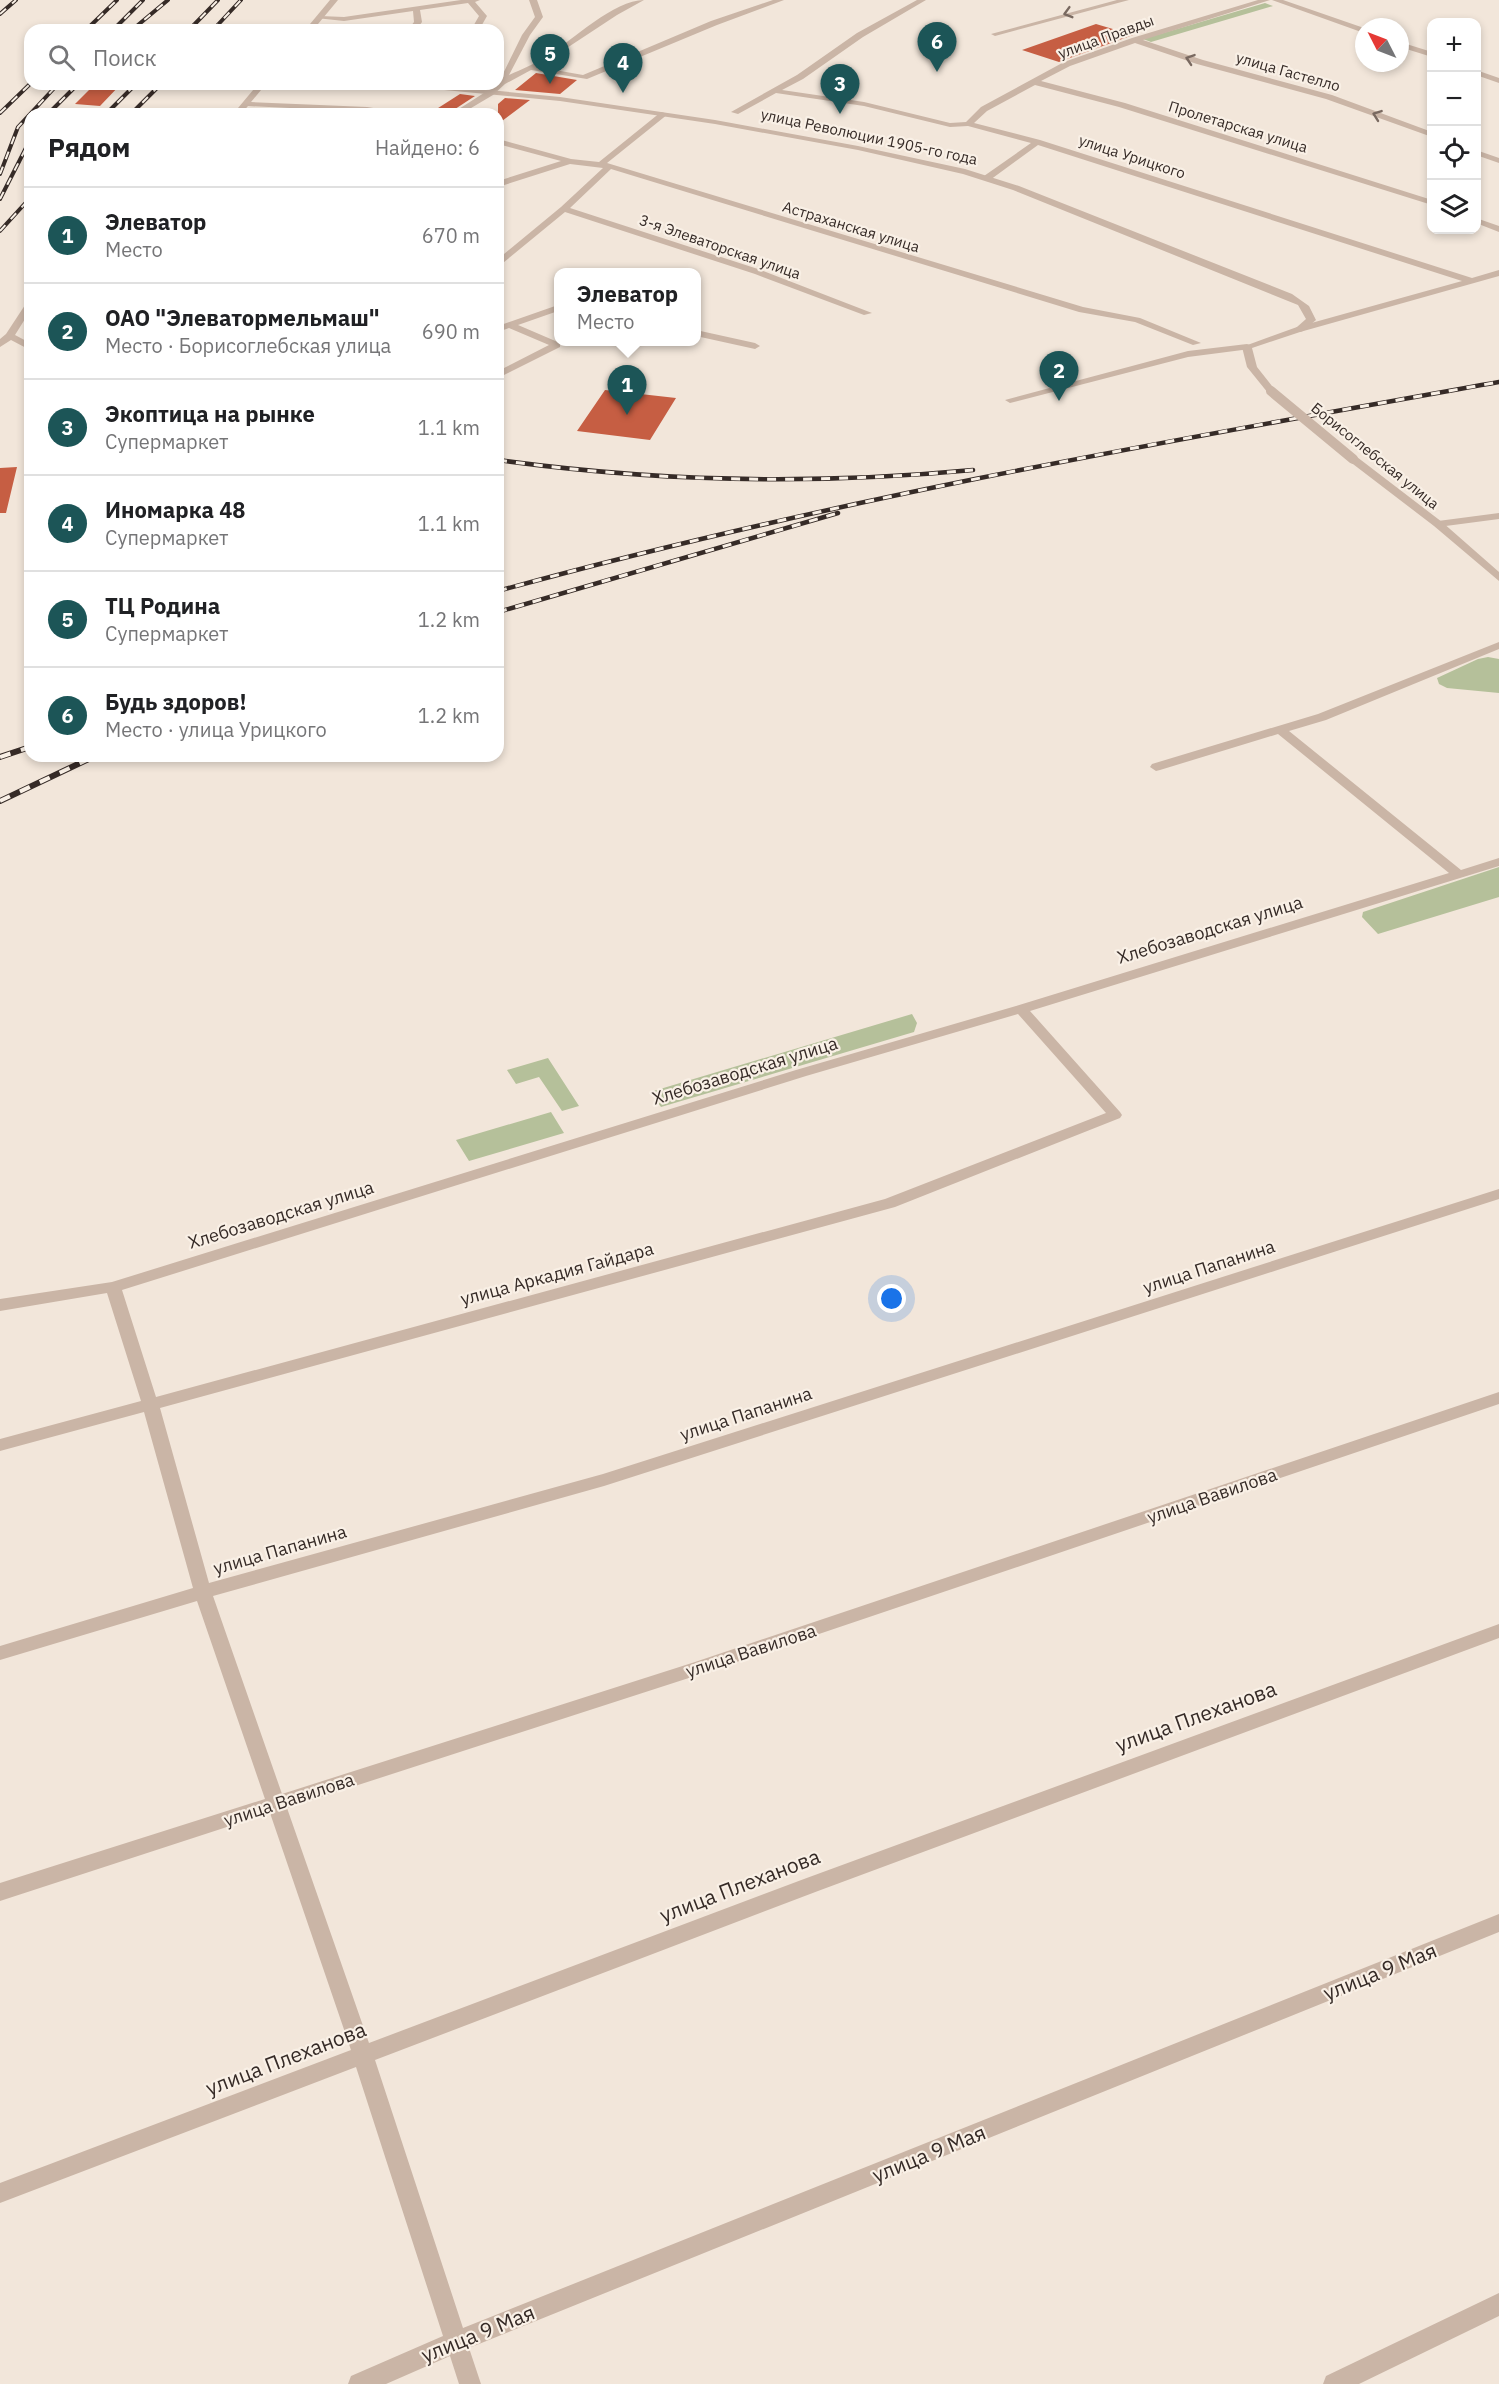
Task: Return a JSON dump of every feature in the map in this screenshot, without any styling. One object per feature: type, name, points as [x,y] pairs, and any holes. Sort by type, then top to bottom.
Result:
[{"type":"street","points":[[314,24],[334,0]]},
{"type":"street","points":[[320,18],[344,19],[473,0],[483,16],[478,24]]},
{"type":"street","points":[[504,78],[525,35],[539,17],[537,4],[533,0]]},
{"type":"street","points":[[504,81],[548,59],[614,14],[640,0]]},
{"type":"street","points":[[530,68],[584,77],[714,23],[780,0]]},
{"type":"street","points":[[735,112],[776,91],[860,35],[922,0]]},
{"type":"street","name":"улица Правды","points":[[995,34],[1125,0]]},
{"type":"street","name":"улица Правды","points":[[968,124],[984,109],[1067,64],[1135,39],[1266,0]]},
{"type":"street","points":[[1276,0],[1355,28]]},
{"type":"street","points":[[416,9],[416,24]]},
{"type":"street","name":"улица Гастелло","points":[[1135,39],[1200,62],[1329,97],[1427,134]]},
{"type":"street","points":[[1409,47],[1427,54]]},
{"type":"street","points":[[516,55],[548,59]]},
{"type":"street","points":[[1481,74],[1499,81]]},
{"type":"street","name":"Пролетарская улица","points":[[1034,82],[1122,105],[1427,202]]},
{"type":"street","points":[[242,108],[257,90]]},
{"type":"street","name":"улица Революции 1905-го года","points":[[484,90],[664,114],[858,148],[987,178],[1268,289],[1322,315],[1349,316]]},
{"type":"street","points":[[465,108],[492,91]]},
{"type":"street","name":"улица Урицкого","points":[[776,91],[864,104],[950,125],[968,124],[1037,142],[1473,281]]},
{"type":"street","points":[[246,104],[343,108]]},
{"type":"street","points":[[504,259],[564,209],[605,165],[664,114]]},
{"type":"street","points":[[987,178],[1037,142]]},
{"type":"street","name":"Астраханская улица","points":[[504,143],[570,161],[605,165],[1070,307],[1137,320],[1196,343]]},
{"type":"street","points":[[1481,154],[1499,161]]},
{"type":"street","points":[[504,182],[570,161]]},
{"type":"street","name":"3-я Элеваторская улица","points":[[564,209],[758,272],[867,313]]},
{"type":"street","points":[[1481,222],[1499,229]]},
{"type":"street","points":[[1010,400],[1188,354],[1247,347],[1300,329],[1499,273]]},
{"type":"street","points":[[504,327],[554,309]]},
{"type":"street","points":[[1300,329],[1311,320],[1307,309]]},
{"type":"street","points":[[0,344],[10,336],[24,314]]},
{"type":"street","points":[[510,325],[554,344]]},
{"type":"street","points":[[701,334],[755,346]]},
{"type":"street","points":[[10,336],[24,344]]},
{"type":"street","points":[[504,372],[555,346]]},
{"type":"street","name":"Борисоглебская улица","points":[[1247,347],[1252,367],[1271,390],[1353,459],[1438,524],[1499,578]]},
{"type":"street","points":[[1438,524],[1499,516]]},
{"type":"street","points":[[1156,766],[1329,714],[1499,645]]},
{"type":"street","points":[[1281,730],[1458,874]]},
{"type":"street","name":"Хлебозаводская улица","points":[[0,1305],[113,1287],[801,1073],[1021,1009],[1499,862]]},
{"type":"street","name":"улица Аркадия Гайдара","points":[[0,1445],[151,1406],[890,1203],[1115,1115],[1021,1009]]},
{"type":"street","name":"улица Папанина","points":[[0,1653],[203,1592],[604,1480],[1499,1194]]},
{"type":"street","points":[[113,1287],[151,1406],[203,1592],[363,2056],[470,2384]]},
{"type":"street","name":"улица Вавилова","points":[[0,1892],[696,1669],[1499,1398]]},
{"type":"street","name":"улица Плеханова","points":[[0,2193],[811,1885],[1499,1632]]},
{"type":"street","name":"улица 9 Мая","points":[[359,2384],[456,2342],[1499,1923]]},
{"type":"street","points":[[1334,2384],[1499,2304]]},
{"type":"green space","points":[[1265,3],[1273,6],[1151,42],[1143,39]]},
{"type":"green space","points":[[1488,657],[1499,659],[1499,693],[1447,688],[1439,684],[1437,678],[1478,659]]},
{"type":"green space","points":[[1499,867],[1499,897],[1378,934],[1362,917],[1363,912]]},
{"type":"green space","points":[[912,1014],[917,1023],[914,1032],[661,1107],[650,1092]]},
{"type":"green space","points":[[548,1058],[579,1106],[562,1111],[539,1077],[516,1084],[507,1070]]},
{"type":"green space","points":[[551,1112],[564,1133],[469,1161],[456,1140]]},
{"type":"building","points":[[1096,24],[1133,35],[1059,62],[1022,50]]},
{"type":"building","points":[[536,73],[577,80],[560,94],[515,90]]},
{"type":"building","points":[[89,90],[115,90],[100,106],[75,104]]},
{"type":"building","points":[[460,94],[475,96],[457,108],[438,108]]},
{"type":"building","points":[[505,98],[530,100],[504,120],[504,108],[498,108],[498,104]]},
{"type":"building","points":[[605,390],[676,398],[650,440],[577,431]]},
{"type":"building","points":[[17,467],[6,513],[0,513],[0,468]]},
{"type":"railway","points":[[0,14],[16,0]]},
{"type":"railway","points":[[92,24],[117,0]]},
{"type":"railway","points":[[119,24],[143,0]]},
{"type":"railway","points":[[139,24],[168,0]]},
{"type":"railway","points":[[195,24],[218,0]]},
{"type":"railway","points":[[219,24],[241,0]]},
{"type":"railway","points":[[0,113],[24,90]]},
{"type":"railway","points":[[36,108],[52,90]]},
{"type":"railway","points":[[54,108],[72,90]]},
{"type":"railway","points":[[112,108],[130,90]]},
{"type":"railway","points":[[137,108],[155,90]]},
{"type":"railway","points":[[0,174],[18,127],[24,121]]},
{"type":"railway","points":[[0,199],[24,152]]},
{"type":"railway","points":[[0,231],[24,205]]},
{"type":"railway","points":[[504,589],[746,528],[871,501],[1247,427],[1499,382]]},
{"type":"railway","points":[[504,461],[617,473],[735,479],[854,478],[973,470]]},
{"type":"railway","points":[[504,610],[838,513]]},
{"type":"railway","points":[[0,757],[24,749]]},
{"type":"railway","points":[[0,801],[82,762]]},
{"type":"place","name":"Будь здоров!","points":[[937,72]]},
{"type":"place","name":"ТЦ Родина","points":[[550,84]]},
{"type":"place","name":"Иномарка 48","points":[[623,93]]},
{"type":"place","name":"Экоптица на рынке","points":[[840,114]]},
{"type":"place","name":"ОАО \"Элеватормельмаш\"","points":[[1059,401]]},
{"type":"place","name":"Элеватор","points":[[627,415]]}]
